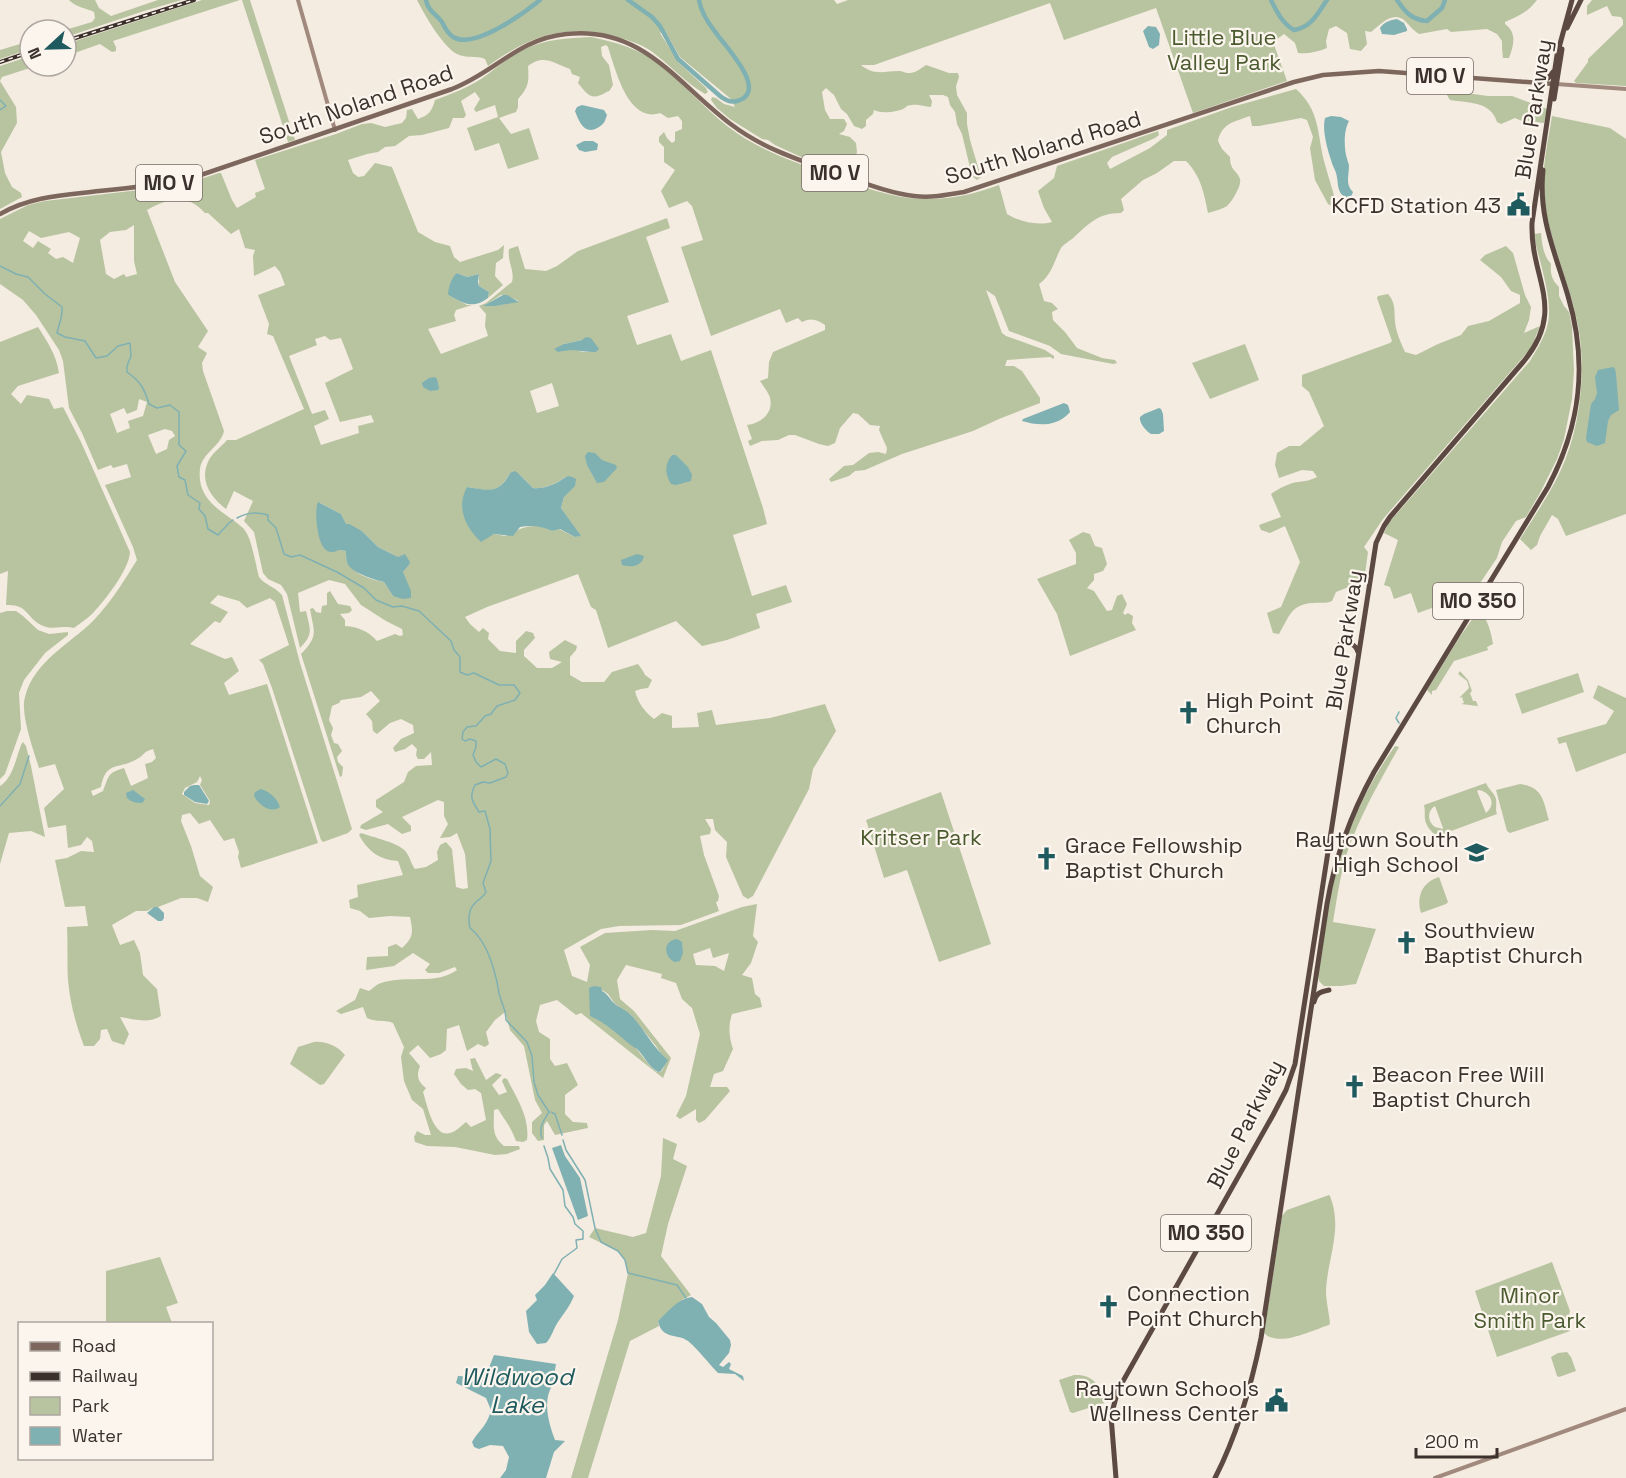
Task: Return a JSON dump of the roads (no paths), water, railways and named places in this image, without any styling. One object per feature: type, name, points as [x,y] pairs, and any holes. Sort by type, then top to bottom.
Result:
[{"type":"highway","name":"Blue Parkway","points":[[1215,1478],[1244,1409],[1261,1338],[1327,904],[1334,868],[1344,837],[1357,804],[1374,772],[1548,487],[1561,461],[1570,433],[1579,382],[1578,339],[1568,294],[1546,225],[1542,198],[1554,70],[1572,0]]},
{"type":"highway","name":"Blue Parkway","points":[[1116,1478],[1112,1416],[1118,1390],[1273,1115],[1286,1090],[1295,1064],[1374,552],[1384,526],[1396,509],[1532,352],[1542,331],[1546,313],[1545,297],[1531,231],[1554,84],[1565,32],[1581,0]]},
{"type":"highway","points":[[1539,83],[1548,78],[1554,70]]},
{"type":"highway","points":[[1340,644],[1353,645],[1359,655]]},
{"type":"highway","points":[[1309,1018],[1317,994],[1329,990],[1319,986],[1315,977]]},
{"type":"main road","points":[[298,0],[335,130]]},
{"type":"main road","name":"South Noland Road","points":[[0,214],[18,205],[50,196],[165,184],[192,178],[460,86],[479,76],[510,54],[536,41],[567,34],[596,34],[624,41],[644,51],[663,64],[732,125],[772,149],[896,193],[932,197],[973,189],[1287,84],[1323,75],[1379,71],[1626,89]]},
{"type":"main road","points":[[1435,1478],[1626,1409]]},
{"type":"water","points":[[1397,19],[1404,23],[1407,31],[1394,35],[1382,34],[1380,28],[1382,26]]},
{"type":"water","points":[[1148,26],[1156,27],[1160,34],[1159,45],[1153,49],[1149,47],[1143,31]]},
{"type":"water","points":[[582,105],[604,110],[607,115],[602,125],[590,130],[583,127],[575,111]]},
{"type":"water","points":[[1331,116],[1349,121],[1345,142],[1349,165],[1348,183],[1353,192],[1351,197],[1346,198],[1339,190],[1331,162],[1324,123],[1325,118]]},
{"type":"water","points":[[584,141],[593,141],[598,144],[597,150],[585,152],[579,150],[576,145]]},
{"type":"water","points":[[457,273],[467,277],[479,274],[479,286],[489,292],[488,298],[469,304],[450,296],[448,294],[450,285]]},
{"type":"water","points":[[503,295],[519,302],[483,306]]},
{"type":"water","points":[[586,337],[591,338],[599,349],[596,352],[573,350],[558,352],[554,349],[582,340]]},
{"type":"water","points":[[1613,367],[1616,374],[1619,410],[1611,415],[1608,421],[1605,443],[1597,446],[1587,442],[1586,438],[1591,404],[1597,393],[1595,377],[1598,370]]},
{"type":"water","points":[[435,377],[438,390],[430,391],[423,387],[422,383]]},
{"type":"water","points":[[1064,403],[1068,405],[1070,412],[1054,423],[1035,424],[1022,421],[1023,419]]},
{"type":"water","points":[[1159,408],[1163,414],[1164,431],[1151,434],[1143,427],[1140,417]]},
{"type":"water","points":[[588,452],[595,453],[602,460],[616,465],[617,468],[604,482],[597,483],[587,465],[585,456]]},
{"type":"water","points":[[672,455],[676,455],[688,467],[692,475],[691,481],[671,484],[666,470]]},
{"type":"water","points":[[515,471],[533,488],[549,486],[568,476],[576,479],[575,486],[564,497],[561,508],[581,536],[575,537],[560,529],[552,531],[529,526],[520,527],[513,536],[494,534],[481,542],[471,530],[462,509],[467,487],[487,490],[497,488],[502,485],[510,473]]},
{"type":"water","points":[[318,502],[341,514],[346,524],[362,531],[378,547],[398,557],[405,554],[410,562],[403,572],[411,591],[411,598],[403,599],[393,596],[384,582],[352,569],[347,563],[346,551],[331,552],[325,549],[317,526]]},
{"type":"water","points":[[637,554],[644,556],[639,564],[622,565],[621,560]]},
{"type":"water","points":[[199,785],[209,801],[207,804],[195,802],[184,795],[190,786]]},
{"type":"water","points":[[261,789],[273,796],[280,807],[272,810],[265,808],[254,796],[255,792]]},
{"type":"water","points":[[133,790],[145,799],[142,803],[127,798],[126,793]]},
{"type":"water","points":[[154,907],[158,907],[164,913],[162,921],[158,921],[147,913]]},
{"type":"water","points":[[677,939],[682,942],[683,953],[680,961],[675,962],[671,960],[666,949],[672,940]]},
{"type":"water","points":[[601,987],[616,1005],[632,1016],[668,1060],[661,1071],[655,1070],[636,1048],[590,1016],[589,988]]},
{"type":"water","points":[[561,1145],[565,1156],[580,1178],[588,1216],[578,1220],[552,1148]]},
{"type":"water","points":[[553,1273],[574,1296],[548,1341],[537,1344],[529,1332],[526,1311],[537,1300],[535,1295]]},
{"type":"water","points":[[692,1297],[702,1304],[709,1317],[730,1340],[729,1353],[719,1365],[723,1367],[729,1362],[731,1364],[729,1369],[743,1376],[744,1381],[735,1374],[718,1373],[688,1341],[666,1334],[660,1327],[658,1321],[669,1310],[682,1300]]},
{"type":"water","name":"Wildwood Lake","points":[[494,1355],[556,1364],[554,1376],[556,1381],[551,1387],[547,1409],[555,1440],[565,1441],[554,1452],[546,1478],[500,1478],[506,1470],[509,1457],[503,1446],[490,1445],[479,1449],[474,1447],[472,1442],[485,1424],[491,1410],[486,1398],[456,1383],[458,1376],[481,1377],[488,1370]]},
{"type":"waterway","points":[[426,0],[430,10],[442,22],[449,34],[462,40],[473,39],[498,28],[540,0]]},
{"type":"waterway","points":[[628,0],[652,17],[660,26],[678,59],[726,100],[737,101],[746,96],[749,88],[747,79],[742,68],[708,22],[699,0]]},
{"type":"waterway","points":[[1271,0],[1283,21],[1294,30],[1310,23],[1327,0]]},
{"type":"waterway","points":[[1397,0],[1409,15],[1427,21],[1442,8],[1445,0]]},
{"type":"waterway","points":[[0,100],[6,106],[0,110]]},
{"type":"waterway","points":[[0,266],[28,277],[62,307],[57,333],[85,341],[96,358],[107,356],[118,346],[130,343],[131,356],[127,372],[141,386],[149,404],[157,408],[170,405],[179,412],[179,445],[186,451],[177,466],[179,477],[185,480],[188,495],[200,503],[199,509],[205,516],[208,529],[218,535],[233,520]]},
{"type":"waterway","points":[[237,518],[252,513],[268,515],[268,520],[276,528],[284,554],[291,557],[300,555],[337,572],[364,588],[376,600],[393,607],[402,606],[419,611],[451,641],[460,657],[460,672],[467,675],[474,673],[499,685],[514,685],[520,693],[515,700],[497,706],[476,726],[467,727],[463,732],[462,739],[476,741],[473,755],[481,767],[496,759],[505,764],[508,773],[506,777],[490,783],[483,782],[475,785],[472,793],[473,802],[479,812],[485,811],[490,829],[491,861],[483,883],[486,892],[471,909],[469,921],[470,928],[479,938],[490,958],[506,1020],[527,1042],[532,1056],[534,1082],[538,1095],[549,1112],[541,1127],[542,1138]]},
{"type":"waterway","points":[[1399,712],[1396,718],[1399,723]]},
{"type":"waterway","points":[[0,806],[20,784],[29,756]]},
{"type":"waterway","points":[[551,1112],[555,1114],[562,1135]]},
{"type":"waterway","points":[[563,1140],[566,1150],[585,1180],[595,1228],[601,1242],[618,1251],[625,1260],[628,1273],[677,1285],[686,1298]]},
{"type":"waterway","points":[[544,1146],[550,1169],[563,1190],[565,1206],[575,1224],[583,1231],[583,1239],[576,1240],[577,1248],[562,1259],[554,1274]]},
{"type":"railway","points":[[78,37],[194,0]]},
{"type":"railway","points":[[0,62],[18,56]]},
{"type":"place","name":"KCFD Station 43","points":[[1519,205]]},
{"type":"place","name":"High Point Church","points":[[1188,713]]},
{"type":"place","name":"Raytown South High School","points":[[1477,852]]},
{"type":"place","name":"Grace Fellowship Baptist Church","points":[[1047,858]]},
{"type":"place","name":"Southview Baptist Church","points":[[1406,943]]},
{"type":"place","name":"Beacon Free Will Baptist Church","points":[[1354,1087]]},
{"type":"place","name":"Connection Point Church","points":[[1109,1306]]},
{"type":"place","name":"Raytown Schools Wellness Center","points":[[1277,1401]]},
{"type":"park label","name":"Little Blue Valley Park","points":[[1224,50]]},
{"type":"park label","name":"Kritser Park","points":[[921,837]]},
{"type":"park label","name":"Minor Smith Park","points":[[1530,1308]]}]
